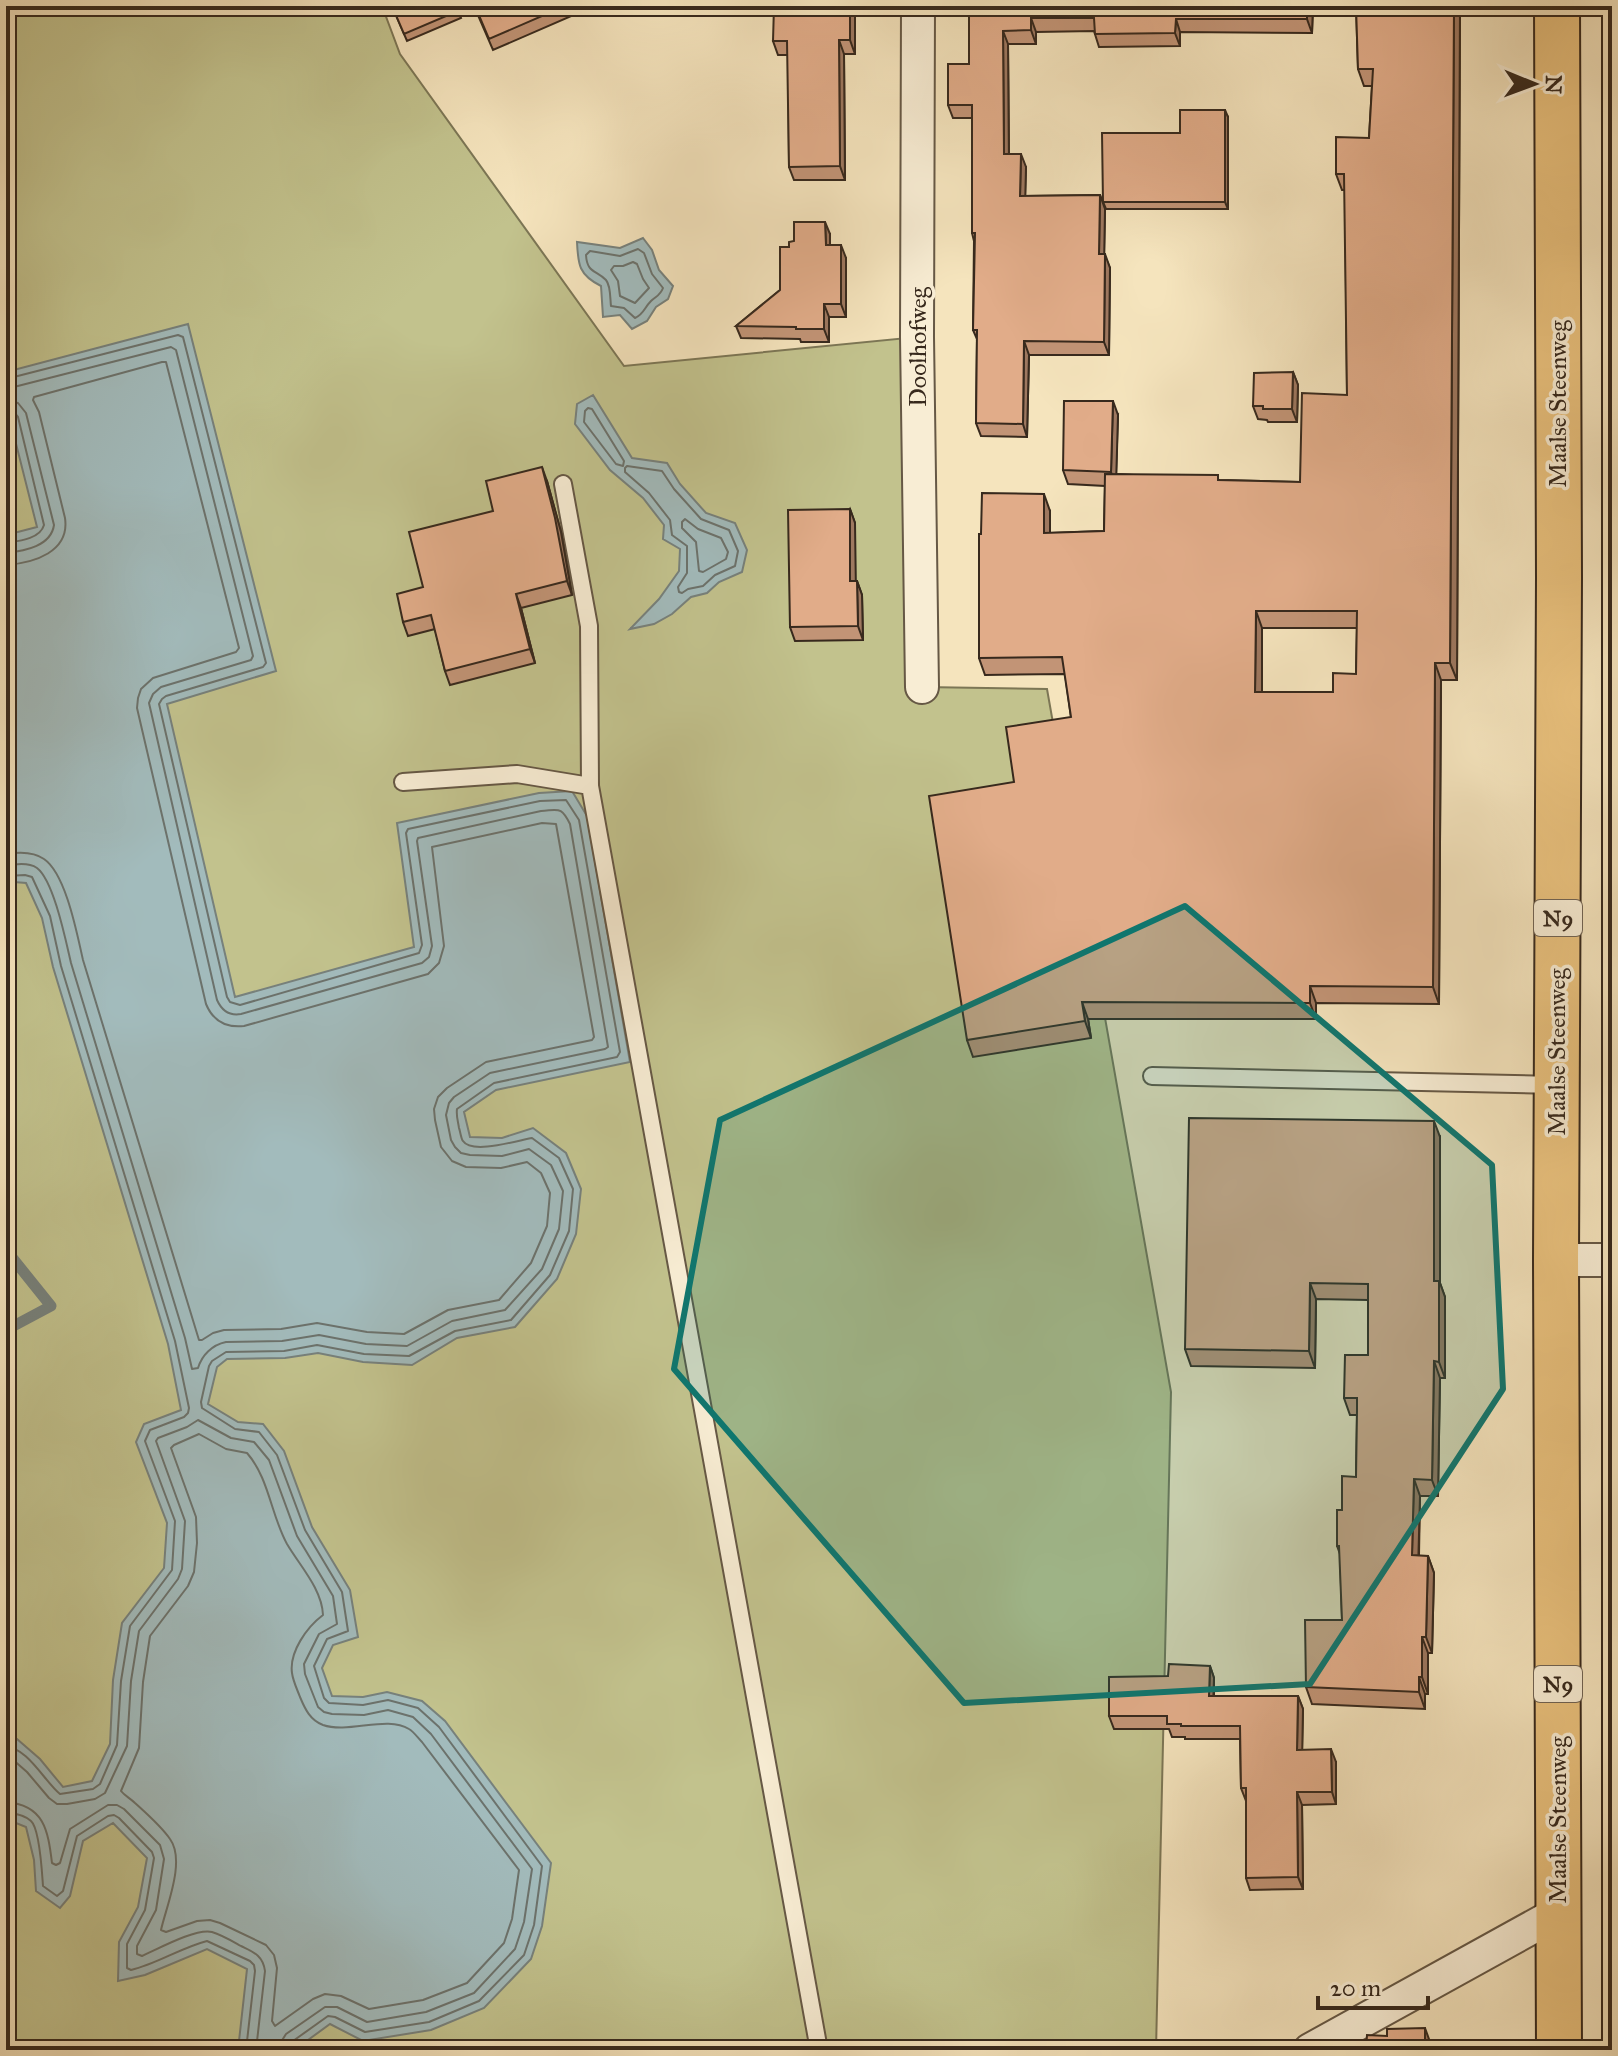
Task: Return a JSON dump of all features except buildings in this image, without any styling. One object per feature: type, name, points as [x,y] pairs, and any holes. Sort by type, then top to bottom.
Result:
[{"type":"main road","name":"Maalse Steenweg","points":[[1557,6],[1559,2050]]},
{"type":"street","name":"Doolhofweg","points":[[918,6],[917,337],[922,687]]},
{"type":"street","points":[[1556,1260],[1612,1260]]},
{"type":"street","points":[[1310,2050],[1558,1913]]},
{"type":"lane","points":[[563,484],[589,626],[590,786],[819,2050]]},
{"type":"lane","points":[[403,782],[517,774],[590,786]]},
{"type":"lane","points":[[1152,1076],[1557,1085]]},
{"type":"highlighted area","points":[[1185,906],[1492,1165],[1503,1389],[1310,1684],[964,1703],[674,1369],[720,1120]]},
{"type":"green space","points":[[6,6],[382,6],[400,54],[624,366],[917,337],[923,687],[1047,689],[1171,1392],[1156,2050],[6,2050]]},
{"type":"water","points":[[643,238],[652,250],[659,270],[673,286],[668,299],[656,307],[647,321],[632,329],[620,315],[603,317],[601,286],[588,278],[581,268],[577,242],[620,248]]},
{"type":"water","points":[[188,324],[276,671],[167,704],[235,997],[414,947],[397,823],[539,793],[572,791],[587,816],[630,1062],[496,1090],[464,1112],[470,1137],[502,1138],[533,1128],[566,1153],[581,1189],[576,1234],[557,1279],[515,1327],[457,1338],[412,1365],[363,1362],[318,1353],[285,1358],[227,1359],[217,1367],[208,1404],[238,1422],[263,1424],[284,1451],[312,1527],[350,1590],[358,1637],[333,1645],[322,1668],[332,1696],[363,1697],[387,1692],[422,1701],[445,1721],[551,1863],[542,1926],[531,1959],[484,2008],[431,2030],[363,2041],[330,2024],[297,2050],[238,2050],[247,1969],[207,1949],[145,1975],[118,1981],[119,1942],[138,1907],[147,1858],[113,1823],[83,1841],[70,1896],[60,1908],[36,1891],[34,1860],[26,1827],[6,1819],[6,1739],[17,1739],[40,1759],[63,1787],[92,1781],[110,1744],[113,1680],[122,1623],[164,1568],[167,1523],[136,1442],[144,1424],[181,1410],[168,1344],[53,967],[42,918],[26,883],[6,885],[6,535],[37,527],[6,404],[6,372]]},
{"type":"water","points":[[593,395],[632,458],[667,463],[680,484],[706,513],[735,523],[747,550],[742,572],[719,582],[707,593],[691,597],[672,614],[654,624],[630,629],[659,599],[679,571],[680,549],[663,539],[664,525],[643,498],[610,470],[575,424],[577,404]]},
{"type":"waterway","points":[[6,1250],[51,1306],[6,1330]]}]
